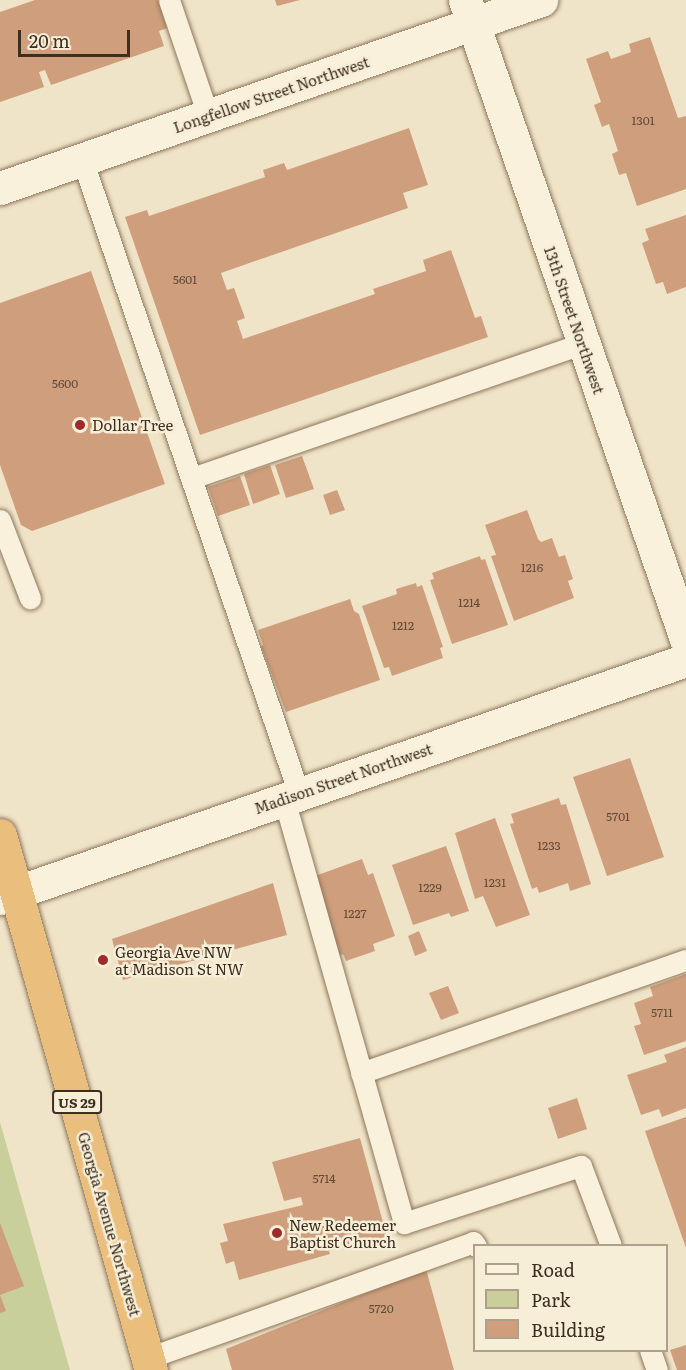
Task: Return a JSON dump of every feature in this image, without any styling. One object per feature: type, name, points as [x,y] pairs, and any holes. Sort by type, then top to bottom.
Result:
[{"type":"highway","name":"Georgia Avenue Northwest","points":[[0,835],[9,895],[149,1364]]},
{"type":"street","name":"Longfellow Street Northwest","points":[[0,188],[208,115],[469,12],[541,0]]},
{"type":"street","name":"13th Street Northwest","points":[[469,12],[686,639]]},
{"type":"street","name":"Madison Street Northwest","points":[[9,895],[686,660]]},
{"type":"lane","points":[[169,0],[208,115]]},
{"type":"lane","points":[[82,159],[192,478],[292,796],[361,1073],[404,1223],[581,1166],[611,1244]]},
{"type":"lane","points":[[192,478],[583,343]]},
{"type":"lane","points":[[0,520],[30,598]]},
{"type":"lane","points":[[361,1073],[686,960]]},
{"type":"lane","points":[[149,1364],[473,1242],[475,1244]]},
{"type":"lane","points":[[651,1352],[657,1370]]},
{"type":"green space","points":[[0,1122],[70,1370],[0,1370]]},
{"type":"building","points":[[35,0],[158,0],[167,28],[159,31],[164,46],[51,85],[45,70],[39,72],[44,87],[0,102],[0,12]]},
{"type":"building","points":[[275,0],[300,0],[277,6]]},
{"type":"building","points":[[650,37],[678,118],[686,116],[686,189],[637,206],[626,173],[619,175],[612,154],[618,151],[609,124],[602,127],[594,105],[601,102],[586,59],[608,51],[611,59],[631,52],[629,44]]},
{"type":"building","points":[[409,128],[428,185],[403,193],[408,208],[221,273],[227,290],[234,288],[245,318],[237,321],[243,339],[375,294],[373,289],[426,271],[423,260],[451,250],[475,318],[481,316],[488,337],[200,435],[125,217],[147,210],[149,216],[265,177],[263,170],[284,163],[287,170]]},
{"type":"building","points":[[686,215],[686,287],[667,294],[663,282],[656,284],[642,243],[649,240],[645,229]]},
{"type":"building","points":[[91,271],[165,484],[32,531],[21,525],[0,465],[0,303]]},
{"type":"building","points":[[302,456],[314,489],[286,498],[275,465]]},
{"type":"building","points":[[270,465],[280,494],[253,504],[244,474]]},
{"type":"building","points":[[240,476],[250,505],[218,516],[208,487]]},
{"type":"building","points":[[337,490],[345,510],[330,515],[323,495]]},
{"type":"building","points":[[527,510],[538,539],[541,542],[552,538],[559,557],[565,555],[573,579],[568,581],[574,598],[514,621],[491,556],[496,555],[485,525]]},
{"type":"building","points":[[480,556],[481,560],[485,559],[508,625],[452,644],[430,580],[434,579],[432,573]]},
{"type":"building","points":[[416,583],[417,587],[422,585],[443,647],[440,648],[443,658],[392,676],[389,667],[384,668],[362,606],[397,594],[396,589]]},
{"type":"building","points":[[350,599],[354,611],[359,614],[380,680],[286,712],[261,646],[263,645],[258,630]]},
{"type":"building","points":[[630,758],[664,857],[607,876],[573,777]]},
{"type":"building","points":[[559,798],[561,805],[566,804],[591,884],[570,891],[568,883],[539,893],[537,887],[532,889],[510,824],[514,823],[511,814]]},
{"type":"building","points":[[495,818],[530,915],[496,927],[483,896],[475,899],[455,833]]},
{"type":"building","points":[[446,846],[469,911],[451,917],[449,913],[413,925],[392,865]]},
{"type":"building","points":[[362,859],[368,875],[373,873],[395,936],[373,944],[375,951],[346,961],[343,954],[337,957],[315,876]]},
{"type":"building","points":[[273,883],[287,935],[123,980],[112,939]]},
{"type":"building","points":[[419,931],[427,951],[415,956],[408,936]]},
{"type":"building","points":[[686,974],[686,1041],[644,1055],[634,1026],[641,1024],[634,1003],[653,996],[650,987]]},
{"type":"building","points":[[448,986],[459,1013],[441,1020],[429,993]]},
{"type":"building","points":[[686,1047],[686,1108],[662,1117],[659,1109],[641,1115],[627,1075],[667,1062],[664,1055]]},
{"type":"building","points":[[577,1098],[587,1129],[558,1139],[548,1108]]},
{"type":"building","points":[[686,1117],[686,1248],[645,1131]]},
{"type":"building","points":[[360,1138],[387,1237],[329,1251],[330,1254],[239,1280],[234,1261],[226,1264],[220,1243],[228,1241],[223,1224],[303,1205],[301,1197],[284,1201],[272,1162]]},
{"type":"building","points":[[0,1223],[24,1286],[0,1295]]},
{"type":"building","points":[[426,1269],[454,1370],[232,1370],[226,1349]]},
{"type":"building","points":[[0,1295],[6,1311],[0,1313]]},
{"type":"building","points":[[686,1345],[686,1370],[677,1370],[670,1350]]},
{"type":"place","name":"Dollar Tree","points":[[80,425]]},
{"type":"place","name":"Georgia Ave NW at Madison St NW","points":[[103,960]]},
{"type":"place","name":"New Redeemer Baptist Church","points":[[277,1233]]}]
